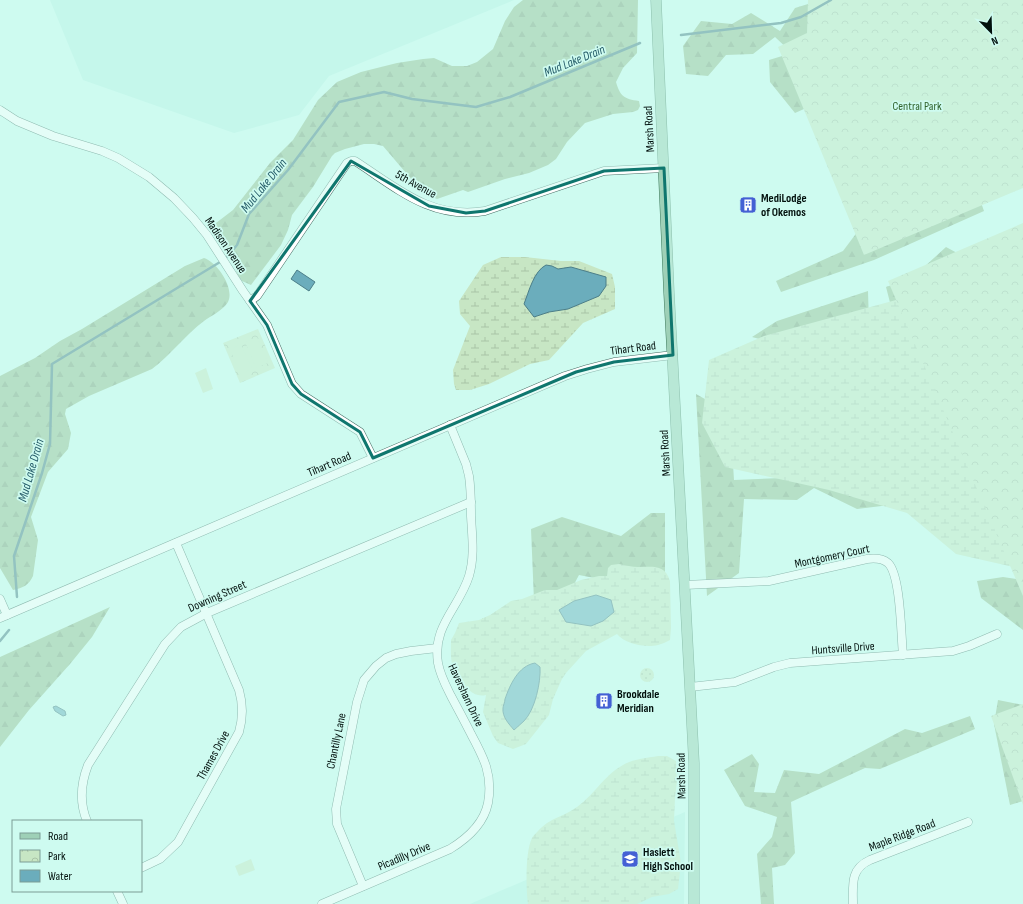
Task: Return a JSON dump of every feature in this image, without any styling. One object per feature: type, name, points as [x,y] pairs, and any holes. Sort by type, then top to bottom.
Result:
[{"type":"main road","name":"Marsh Road","points":[[656,0],[694,763],[694,904]]},
{"type":"street","name":"Madison Avenue","points":[[0,110],[17,121],[53,136],[102,151],[118,158],[134,167],[174,198],[193,218],[267,325],[292,384],[301,394],[360,432],[373,458]]},
{"type":"street","name":"5th Avenue","points":[[250,301],[256,296],[347,163],[351,161],[355,161],[424,204],[448,212],[466,213],[484,211],[604,171],[664,168]]},
{"type":"street","name":"Tihart Road","points":[[3,617],[576,372],[614,362],[673,355]]},
{"type":"street","name":"Haversham Drive","points":[[450,425],[468,470],[471,502],[472,558],[464,589],[446,618],[440,632],[437,648],[441,674],[486,762],[490,789],[485,814]]},
{"type":"street","name":"Downing Street","points":[[87,820],[82,797],[83,781],[88,765],[170,638],[188,622],[206,613],[471,502]]},
{"type":"street","name":"Thames Drive","points":[[142,868],[160,859],[178,842],[239,732],[241,725],[242,704],[239,690],[176,543]]},
{"type":"street","name":"Montgomery Court","points":[[685,585],[769,581],[867,559],[882,560],[890,566],[896,585],[900,608],[902,656]]},
{"type":"street","points":[[0,599],[3,617]]},
{"type":"street","name":"Huntsville Drive","points":[[690,687],[735,682],[790,663],[954,651],[998,634]]},
{"type":"street","name":"Chantilly Lane","points":[[363,886],[337,824],[336,809],[357,702],[364,680],[376,666],[386,658],[406,652],[437,648]]},
{"type":"street","name":"Picadilly Drive","points":[[322,904],[450,849],[470,834],[485,814]]},
{"type":"street","name":"Maple Ridge Road","points":[[853,904],[854,877],[862,865],[870,860],[968,822]]},
{"type":"street","points":[[117,892],[123,904]]},
{"type":"highlighted area","points":[[351,161],[429,206],[466,213],[485,211],[604,171],[664,168],[673,355],[614,362],[576,372],[373,458],[360,432],[301,394],[292,384],[267,325],[250,301]]},
{"type":"shaded area","points":[[50,0],[514,0],[329,76],[299,115],[234,133],[83,80]]},
{"type":"shaded area","name":"Haslett High School","points":[[685,812],[684,904],[470,904],[547,871]]},
{"type":"green space","points":[[523,0],[638,0],[637,53],[623,68],[616,82],[619,91],[623,96],[639,101],[640,106],[638,110],[613,114],[585,123],[567,142],[556,159],[548,165],[529,173],[505,179],[468,192],[463,190],[437,199],[423,193],[383,146],[364,144],[335,153],[313,187],[292,215],[288,230],[281,245],[251,285],[242,281],[227,250],[216,232],[216,223],[233,210],[270,163],[293,140],[318,100],[337,82],[361,72],[397,63],[434,58],[452,66],[467,66],[477,62],[493,49],[505,21],[514,7]]},
{"type":"green space","name":"Central Park","points":[[808,0],[1023,0],[1023,188],[864,255],[778,47],[807,33]]},
{"type":"green space","points":[[821,0],[978,194],[984,211],[874,260],[781,292],[776,281],[843,251],[858,231],[813,105],[795,113],[770,82],[769,60],[792,53],[775,37],[753,54],[726,55],[708,76],[686,74],[683,46],[701,21],[732,24],[751,13],[780,31],[795,8]]},
{"type":"green space","points":[[1023,223],[1023,596],[888,281]]},
{"type":"green space","points":[[946,247],[972,261],[898,504],[857,509],[814,488],[797,500],[744,499],[739,573],[707,596],[696,394],[712,403],[731,433],[734,480],[807,477],[793,348],[752,337],[777,321],[868,291],[869,324],[894,318],[886,287],[912,278]]},
{"type":"green space","points":[[501,257],[525,257],[561,261],[579,261],[612,274],[615,287],[615,309],[583,323],[549,360],[530,364],[489,384],[470,390],[456,390],[453,370],[470,326],[460,314],[459,301],[483,265]]},
{"type":"green space","points":[[204,258],[209,260],[224,276],[230,296],[226,305],[197,327],[152,369],[89,396],[66,409],[65,414],[71,433],[68,449],[48,472],[31,517],[38,540],[33,576],[30,582],[25,586],[13,590],[0,568],[0,376],[35,358],[60,341],[185,266]]},
{"type":"green space","points":[[918,294],[1023,569],[956,554],[907,513],[829,490],[725,467],[702,423],[709,360],[764,336]]},
{"type":"green space","points":[[258,329],[275,368],[240,383],[223,343]]},
{"type":"green space","points":[[257,337],[268,363],[256,368],[245,342]]},
{"type":"green space","points":[[241,344],[252,369],[240,374],[230,349]]},
{"type":"green space","points":[[206,368],[213,389],[203,393],[195,373]]},
{"type":"green space","points":[[651,513],[665,513],[665,588],[579,575],[571,590],[483,632],[482,618],[496,625],[534,601],[531,529],[562,517],[621,536]]},
{"type":"green space","points":[[619,564],[636,567],[658,568],[662,569],[668,576],[670,581],[670,640],[662,644],[648,646],[630,643],[617,634],[586,651],[562,679],[553,699],[549,715],[526,744],[513,749],[498,743],[493,736],[483,712],[486,695],[475,694],[466,687],[462,683],[452,664],[451,640],[459,623],[479,620],[490,615],[511,601],[522,599],[545,590],[557,590],[581,580],[599,576],[607,576],[608,568],[611,565]]},
{"type":"green space","points":[[1003,577],[1023,580],[1023,630],[981,598],[977,581]]},
{"type":"green space","points":[[110,607],[92,637],[29,710],[0,747],[0,657]]},
{"type":"green space","points":[[647,668],[652,670],[654,675],[652,680],[647,682],[642,680],[640,675],[642,670]]},
{"type":"green space","points":[[998,700],[1023,705],[1023,801],[1010,805],[994,724]]},
{"type":"green space","points":[[1023,704],[1023,805],[991,716]]},
{"type":"green space","points":[[970,716],[975,729],[880,769],[865,768],[791,802],[795,853],[785,865],[772,868],[774,904],[761,904],[757,854],[772,837],[777,817],[745,806],[724,770],[752,754],[759,764],[754,792],[775,793],[784,770],[819,774],[905,729],[922,733]]},
{"type":"green space","points":[[667,756],[676,761],[677,781],[674,821],[681,863],[678,889],[669,894],[652,897],[637,904],[528,904],[527,861],[530,844],[535,834],[547,823],[581,804],[610,775],[623,765],[636,760]]},
{"type":"green space","points":[[251,859],[255,870],[239,876],[235,866]]},
{"type":"water","points":[[546,265],[558,269],[571,267],[606,277],[606,286],[599,296],[568,309],[549,312],[534,317],[524,304],[535,277]]},
{"type":"water","points":[[297,270],[315,282],[309,291],[291,279]]},
{"type":"water","points":[[596,595],[611,600],[614,612],[603,621],[591,626],[566,622],[559,610],[574,601]]},
{"type":"water","points":[[535,663],[540,667],[540,673],[534,703],[528,716],[514,730],[506,720],[503,711],[505,699],[512,682],[519,672]]},
{"type":"water","points":[[56,706],[65,711],[66,715],[63,716],[55,711],[53,707]]},
{"type":"waterway","name":"Mud Lake Drain","points":[[681,35],[781,23],[801,17],[831,0]]},
{"type":"waterway","name":"Mud Lake Drain","points":[[17,597],[14,556],[42,473],[50,444],[52,364],[225,259],[237,245],[249,214],[288,170],[339,102],[384,92],[412,99],[476,107],[510,97],[640,43]]},
{"type":"waterway","name":"Mud Lake Drain","points":[[0,641],[9,630]]},
{"type":"place","name":"MediLodge of Okemos","points":[[748,205]]},
{"type":"place","name":"Brookdale Meridian","points":[[604,701]]},
{"type":"place","name":"Haslett High School","points":[[630,859]]}]
